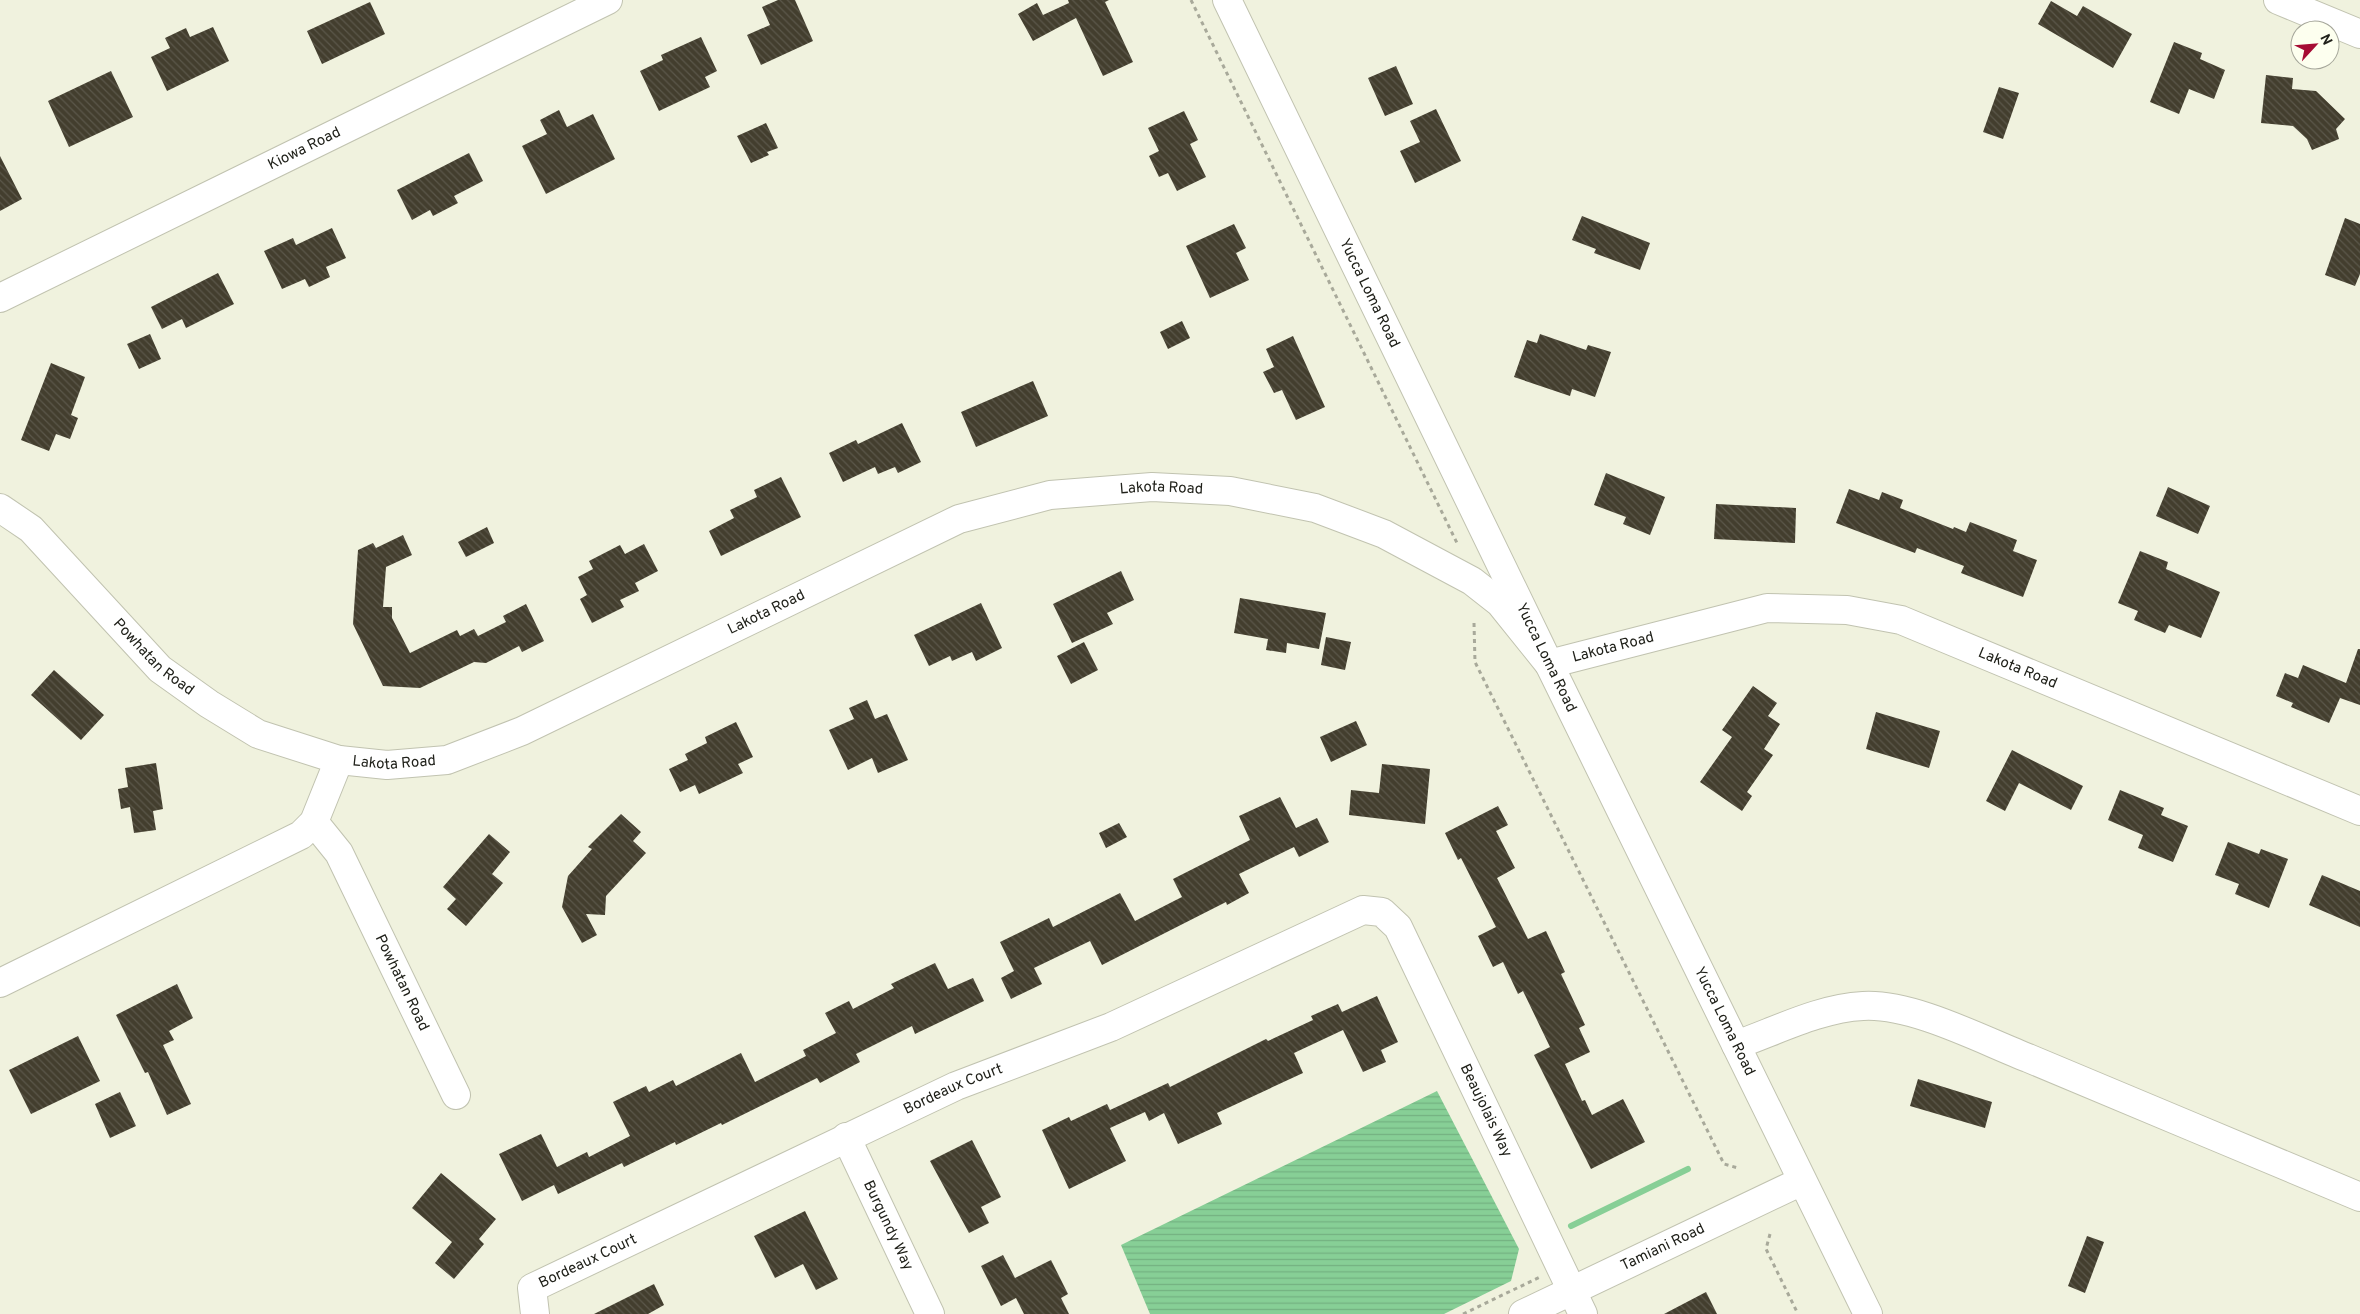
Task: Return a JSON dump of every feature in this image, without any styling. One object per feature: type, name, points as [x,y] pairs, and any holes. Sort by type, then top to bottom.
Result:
[{"type":"street","name":"Kiowa Road","points":[[0,298],[608,0]]},
{"type":"street","name":"Yucca Loma Road","points":[[1227,0],[1549,664],[1868,1314]]},
{"type":"street","points":[[2278,0],[2360,34]]},
{"type":"street","name":"Lakota Road","points":[[0,983],[301,835],[314,822],[339,760],[386,765],[447,760],[522,731],[959,519],[1059,494],[1152,487],[1230,491],[1315,508],[1384,534],[1466,576],[1500,603],[1549,664],[1767,608],[1847,610],[1901,620],[2360,811]]},
{"type":"street","name":"Powhatan Road","points":[[0,508],[31,529],[160,669],[209,704],[258,734],[339,760]]},
{"type":"street","name":"Powhatan Road","points":[[314,822],[339,853],[456,1095]]},
{"type":"street","name":"Bordeaux Court","points":[[534,1301],[846,1137],[956,1086],[1111,1027],[1363,910],[1382,912]]},
{"type":"street","name":"Beaujolais Way","points":[[1382,912],[1398,927],[1578,1302]]},
{"type":"street","points":[[1736,1045],[1825,1013],[1863,1006],[1898,1009],[1951,1027],[2360,1197]]},
{"type":"street","name":"Burgundy Way","points":[[846,1137],[930,1314]]},
{"type":"street","name":"Tamiani Road","points":[[1523,1314],[1578,1302],[1802,1181]]},
{"type":"path","points":[[1191,0],[1461,552]]},
{"type":"path","points":[[1474,622],[1475,662],[1724,1164],[1738,1168]]},
{"type":"path","points":[[1770,1234],[1766,1249],[1798,1314]]},
{"type":"shaded area","points":[[1437,1091],[1519,1249],[1511,1281],[1444,1314],[1150,1314],[1121,1245]]},
{"type":"building","points":[[778,0],[795,0],[813,41],[761,65],[747,35],[770,25],[762,7]]},
{"type":"building","points":[[1068,0],[1109,0],[1105,2],[1133,62],[1103,76],[1076,18],[1033,41],[1018,14],[1037,3],[1043,15],[1069,3]]},
{"type":"building","points":[[2051,1],[2077,16],[2083,6],[2132,34],[2113,68],[2038,24]]},
{"type":"building","points":[[370,2],[385,34],[322,64],[307,31]]},
{"type":"building","points":[[213,27],[229,61],[167,91],[151,57],[170,48],[165,38],[186,28],[190,37]]},
{"type":"building","points":[[701,37],[717,71],[705,77],[710,87],[659,111],[640,71],[663,60],[661,55]]},
{"type":"building","points":[[2174,42],[2202,53],[2200,59],[2225,70],[2214,99],[2189,89],[2179,114],[2150,102]]},
{"type":"building","points":[[1396,66],[1413,104],[1385,116],[1368,78]]},
{"type":"building","points":[[111,71],[133,117],[69,147],[48,101]]},
{"type":"building","points":[[2266,75],[2293,78],[2292,89],[2316,91],[2345,119],[2336,129],[2339,139],[2312,150],[2307,139],[2293,126],[2261,123]]},
{"type":"building","points":[[1999,87],[2019,93],[2003,139],[1983,132]]},
{"type":"building","points":[[1436,109],[1461,161],[1415,183],[1400,151],[1420,142],[1410,121]]},
{"type":"building","points":[[559,110],[567,127],[593,114],[615,159],[546,194],[522,146],[547,134],[540,120]]},
{"type":"building","points":[[1184,111],[1198,140],[1190,144],[1206,177],[1177,191],[1168,173],[1159,177],[1149,156],[1159,151],[1148,128]]},
{"type":"building","points":[[766,123],[778,148],[767,152],[769,155],[751,163],[737,136]]},
{"type":"building","points":[[469,153],[483,181],[454,196],[458,203],[433,216],[430,210],[412,220],[397,190]]},
{"type":"building","points":[[0,156],[22,199],[0,211]]},
{"type":"building","points":[[1582,216],[1650,243],[1640,270],[1594,253],[1596,249],[1572,240]]},
{"type":"building","points":[[2345,218],[2360,224],[2360,274],[2355,286],[2325,275]]},
{"type":"building","points":[[1234,224],[1246,248],[1236,253],[1249,280],[1210,298],[1186,246]]},
{"type":"building","points":[[332,228],[346,258],[326,267],[330,277],[309,287],[305,279],[282,289],[264,251],[293,238],[296,245]]},
{"type":"building","points":[[218,273],[234,304],[186,328],[182,319],[162,329],[151,307]]},
{"type":"building","points":[[1182,321],[1190,338],[1168,349],[1160,332]]},
{"type":"building","points":[[150,334],[161,359],[139,369],[127,344]]},
{"type":"building","points":[[1540,334],[1586,350],[1588,345],[1611,352],[1595,397],[1572,389],[1570,396],[1514,377],[1527,340],[1537,343]]},
{"type":"building","points":[[1293,336],[1325,407],[1296,420],[1282,390],[1274,393],[1263,372],[1274,367],[1266,349]]},
{"type":"building","points":[[51,363],[85,377],[71,415],[78,418],[70,439],[56,434],[49,451],[21,440]]},
{"type":"building","points":[[1033,381],[1048,416],[976,447],[961,412]]},
{"type":"building","points":[[902,423],[921,462],[898,473],[895,467],[878,474],[875,467],[843,482],[829,453],[856,440],[858,444]]},
{"type":"building","points":[[1606,473],[1665,497],[1650,535],[1623,524],[1626,517],[1594,505]]},
{"type":"building","points":[[781,477],[801,517],[721,556],[709,531],[734,518],[730,510],[757,497],[754,490]]},
{"type":"building","points":[[2168,487],[2210,506],[2198,534],[2156,516]]},
{"type":"building","points":[[1849,489],[1879,500],[1882,492],[1903,500],[1900,508],[1953,529],[1954,527],[1966,532],[1970,522],[2017,540],[2013,551],[2037,560],[2023,597],[1961,573],[1964,566],[1917,548],[1915,553],[1836,523]]},
{"type":"building","points":[[1716,504],[1796,508],[1795,543],[1714,539]]},
{"type":"building","points":[[487,527],[494,543],[466,557],[458,542]]},
{"type":"building","points":[[403,535],[412,555],[386,567],[383,607],[392,607],[392,618],[410,653],[457,630],[460,636],[474,629],[478,636],[506,622],[503,616],[526,604],[544,641],[522,652],[519,646],[486,663],[474,662],[420,688],[383,686],[353,624],[358,550],[373,543],[376,548]]},
{"type":"building","points":[[644,544],[658,571],[635,583],[639,591],[620,600],[624,607],[592,623],[580,599],[587,595],[578,577],[593,569],[589,561],[620,545],[625,554]]},
{"type":"building","points":[[2140,551],[2168,562],[2166,569],[2220,592],[2201,638],[2169,625],[2165,633],[2134,620],[2138,611],[2118,603]]},
{"type":"building","points":[[1121,571],[1134,600],[1107,613],[1113,624],[1072,643],[1053,604]]},
{"type":"building","points":[[1240,598],[1326,613],[1319,649],[1287,643],[1286,653],[1266,650],[1268,639],[1234,633]]},
{"type":"building","points":[[981,603],[1002,648],[976,661],[972,652],[952,661],[950,656],[929,666],[914,635]]},
{"type":"building","points":[[1326,637],[1351,642],[1345,670],[1321,665]]},
{"type":"building","points":[[1084,642],[1098,670],[1071,684],[1057,656]]},
{"type":"building","points":[[2358,649],[2360,649],[2360,705],[2340,698],[2329,723],[2291,707],[2293,703],[2276,696],[2285,673],[2298,678],[2303,665],[2346,683]]},
{"type":"building","points":[[54,670],[104,715],[81,740],[31,695]]},
{"type":"building","points":[[1753,686],[1777,703],[1768,716],[1780,724],[1764,749],[1773,755],[1747,792],[1752,796],[1742,811],[1700,782],[1732,737],[1722,730]]},
{"type":"building","points":[[867,700],[875,719],[887,714],[908,760],[878,773],[872,758],[848,770],[829,730],[854,719],[849,708]]},
{"type":"building","points":[[1876,712],[1940,731],[1929,768],[1866,749]]},
{"type":"building","points":[[1356,721],[1367,745],[1331,762],[1320,737]]},
{"type":"building","points":[[736,722],[753,757],[738,764],[743,773],[699,794],[695,785],[680,792],[669,769],[688,760],[685,754],[707,743],[705,737]]},
{"type":"building","points":[[2012,750],[2083,786],[2071,810],[2019,783],[2005,811],[1986,801]]},
{"type":"building","points":[[156,763],[163,809],[153,811],[156,830],[134,833],[130,807],[121,809],[118,789],[128,787],[125,768]]},
{"type":"building","points":[[1382,764],[1430,769],[1425,824],[1349,815],[1351,790],[1379,793]]},
{"type":"building","points":[[2120,790],[2164,808],[2161,815],[2188,826],[2173,862],[2138,848],[2143,835],[2108,820]]},
{"type":"building","points":[[1280,797],[1296,828],[1317,818],[1329,842],[1299,857],[1294,847],[1239,874],[1249,893],[1227,905],[1226,902],[1102,965],[1090,941],[1034,968],[1042,984],[1011,999],[1001,978],[1014,971],[1000,942],[1049,918],[1053,927],[1120,893],[1135,921],[1182,897],[1173,879],[1250,840],[1239,816]]},
{"type":"building","points":[[1498,806],[1508,825],[1496,831],[1515,868],[1497,878],[1528,939],[1546,931],[1565,972],[1561,974],[1585,1025],[1579,1028],[1590,1052],[1565,1064],[1582,1101],[1585,1100],[1592,1115],[1623,1099],[1645,1142],[1591,1169],[1534,1055],[1550,1047],[1523,991],[1518,994],[1503,962],[1493,967],[1478,936],[1496,927],[1461,858],[1458,860],[1445,833]]},
{"type":"building","points":[[621,814],[641,832],[633,841],[646,853],[606,896],[605,915],[586,914],[597,935],[582,943],[562,907],[568,876],[592,849],[588,847]]},
{"type":"building","points":[[1119,823],[1127,837],[1106,848],[1099,833]]},
{"type":"building","points":[[489,834],[510,852],[492,874],[503,883],[466,926],[447,909],[456,899],[443,887]]},
{"type":"building","points":[[2228,842],[2259,854],[2261,849],[2288,859],[2269,908],[2235,894],[2239,884],[2215,875]]},
{"type":"building","points":[[2322,875],[2360,891],[2360,927],[2309,905]]},
{"type":"building","points":[[935,963],[948,989],[973,978],[984,1001],[915,1034],[912,1026],[856,1054],[860,1062],[820,1083],[817,1078],[722,1125],[721,1123],[676,1145],[675,1142],[624,1167],[622,1163],[558,1194],[554,1185],[522,1201],[499,1154],[541,1134],[557,1167],[587,1152],[589,1157],[630,1136],[613,1102],[646,1086],[649,1092],[673,1080],[676,1086],[741,1053],[755,1082],[806,1056],[803,1050],[836,1033],[825,1013],[849,1001],[853,1009],[894,988],[891,984]]},
{"type":"building","points":[[177,984],[193,1018],[169,1031],[174,1040],[163,1045],[191,1104],[167,1115],[148,1072],[145,1073],[116,1015]]},
{"type":"building","points":[[1377,996],[1398,1042],[1381,1050],[1386,1062],[1363,1072],[1343,1030],[1294,1053],[1303,1073],[1217,1113],[1222,1124],[1178,1144],[1164,1113],[1149,1121],[1145,1112],[1110,1128],[1126,1161],[1069,1189],[1042,1130],[1069,1117],[1071,1121],[1107,1104],[1110,1110],[1168,1083],[1170,1087],[1266,1039],[1268,1041],[1313,1020],[1311,1016],[1338,1004],[1342,1012]]},
{"type":"building","points":[[78,1036],[100,1081],[31,1114],[9,1070]]},
{"type":"building","points":[[1918,1079],[1992,1102],[1985,1128],[1910,1106]]},
{"type":"building","points":[[120,1092],[136,1126],[110,1138],[95,1104]]},
{"type":"building","points":[[972,1140],[1001,1197],[981,1207],[989,1223],[969,1233],[930,1161]]},
{"type":"building","points":[[441,1173],[496,1219],[479,1239],[484,1244],[454,1279],[435,1263],[452,1242],[412,1208]]},
{"type":"building","points":[[805,1211],[838,1279],[816,1290],[803,1264],[775,1278],[754,1236]]},
{"type":"building","points":[[2087,1236],[2104,1242],[2085,1293],[2068,1286]]},
{"type":"building","points":[[1003,1255],[1015,1278],[1051,1260],[1068,1294],[1061,1298],[1069,1314],[1024,1314],[1016,1298],[1001,1306],[981,1266]]},
{"type":"building","points":[[654,1284],[664,1305],[648,1314],[594,1314]]},
{"type":"building","points":[[1706,1292],[1717,1314],[1664,1314]]},
{"type":"waterway","points":[[1571,1226],[1688,1169]]}]
